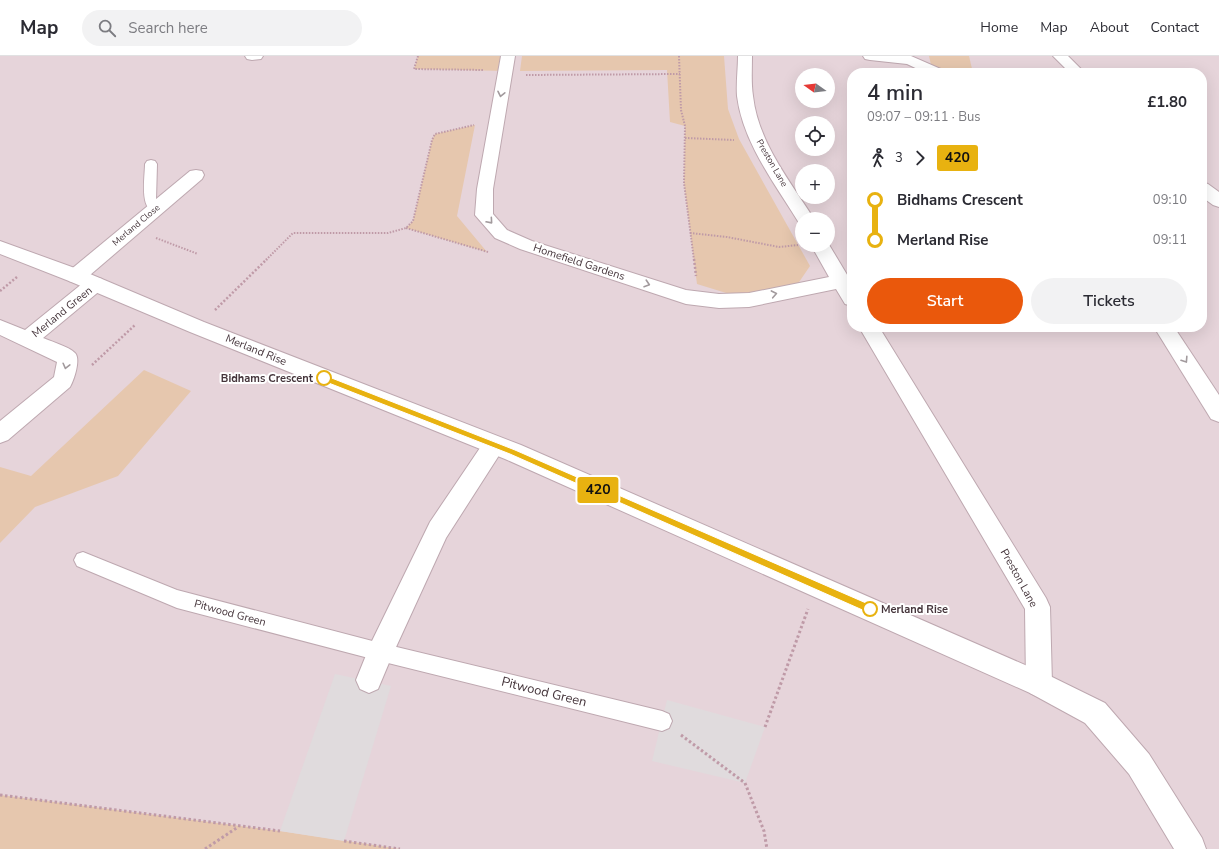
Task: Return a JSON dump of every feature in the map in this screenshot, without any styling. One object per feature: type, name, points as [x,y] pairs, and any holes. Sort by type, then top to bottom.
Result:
[{"type":"street","name":"Preston Lane","points":[[745,56],[745,96],[748,114],[757,138],[801,212]]},
{"type":"street","points":[[870,56],[910,60],[927,68]]},
{"type":"street","points":[[1060,56],[1073,68]]},
{"type":"street","name":"Homefield Gardens","points":[[506,67],[485,189],[484,215],[501,234],[526,245],[686,297],[719,301],[749,300],[841,281]]},
{"type":"street","name":"Merland Close","points":[[76,276],[196,175]]},
{"type":"street","points":[[1207,192],[1219,201]]},
{"type":"street","name":"Merland Rise","points":[[0,247],[76,276],[197,327],[512,452],[1039,684]]},
{"type":"street","points":[[824,252],[847,290]]},
{"type":"street","name":"Merland Green","points":[[28,339],[95,284]]},
{"type":"street","name":"Merland Green","points":[[0,327],[68,358],[62,381],[0,434]]},
{"type":"street","name":"Preston Lane","points":[[872,332],[1037,607],[1039,684]]},
{"type":"street","points":[[1167,332],[1219,413]]},
{"type":"street","points":[[369,680],[380,652],[438,530],[494,446]]},
{"type":"street","points":[[1039,684],[1095,713],[1139,764],[1191,849]]},
{"type":"lane","points":[[151,164],[150,201],[156,208]]},
{"type":"lane","name":"Pitwood Green","points":[[83,560],[176,599],[380,652],[662,721]]},
{"type":"path","points":[[418,56],[414,69],[506,67],[680,74]]},
{"type":"path","points":[[678,56],[681,110],[686,126],[684,183],[697,284],[696,298]]},
{"type":"path","points":[[197,327],[293,233],[388,233],[406,228],[413,221],[432,140],[435,134],[496,119]]},
{"type":"path","points":[[685,138],[724,141],[757,138]]},
{"type":"path","points":[[406,228],[487,252],[526,245]]},
{"type":"path","points":[[690,233],[727,237],[779,247],[795,246]]},
{"type":"path","points":[[154,237],[198,254]]},
{"type":"path","points":[[765,727],[817,586]]},
{"type":"path","points":[[662,721],[745,783],[764,831],[767,849]]},
{"type":"path","points":[[0,794],[280,831]]},
{"type":"path","points":[[205,849],[239,826]]},
{"type":"path","points":[[344,842],[400,849]]},
{"type":"shaded area","points":[[0,56],[1219,56],[1219,849],[0,849]]},
{"type":"shaded area","points":[[418,56],[508,56],[506,71],[414,69]]},
{"type":"shaded area","points":[[522,56],[724,56],[728,109],[739,139],[795,239],[795,252],[802,252],[810,266],[793,291],[749,300],[697,284],[684,183],[685,126],[670,122],[667,70],[520,71]]},
{"type":"shaded area","points":[[929,56],[969,56],[972,68],[932,68]]},
{"type":"shaded area","points":[[475,125],[457,216],[487,252],[406,228],[413,221],[432,140],[435,134]]},
{"type":"shaded area","points":[[144,370],[191,391],[118,476],[35,507],[0,543],[0,467],[31,476]]},
{"type":"shaded area","points":[[335,674],[391,686],[344,841],[280,831]]},
{"type":"shaded area","points":[[667,700],[765,727],[745,783],[652,761]]},
{"type":"shaded area","points":[[0,795],[280,831],[400,849],[0,849]]},
{"type":"bus line","name":"420","points":[[324,378],[512,452],[870,609]]},
{"type":"place","name":"Bidhams Crescent","points":[[324,378]]},
{"type":"place","name":"Merland Rise","points":[[870,609]]}]
